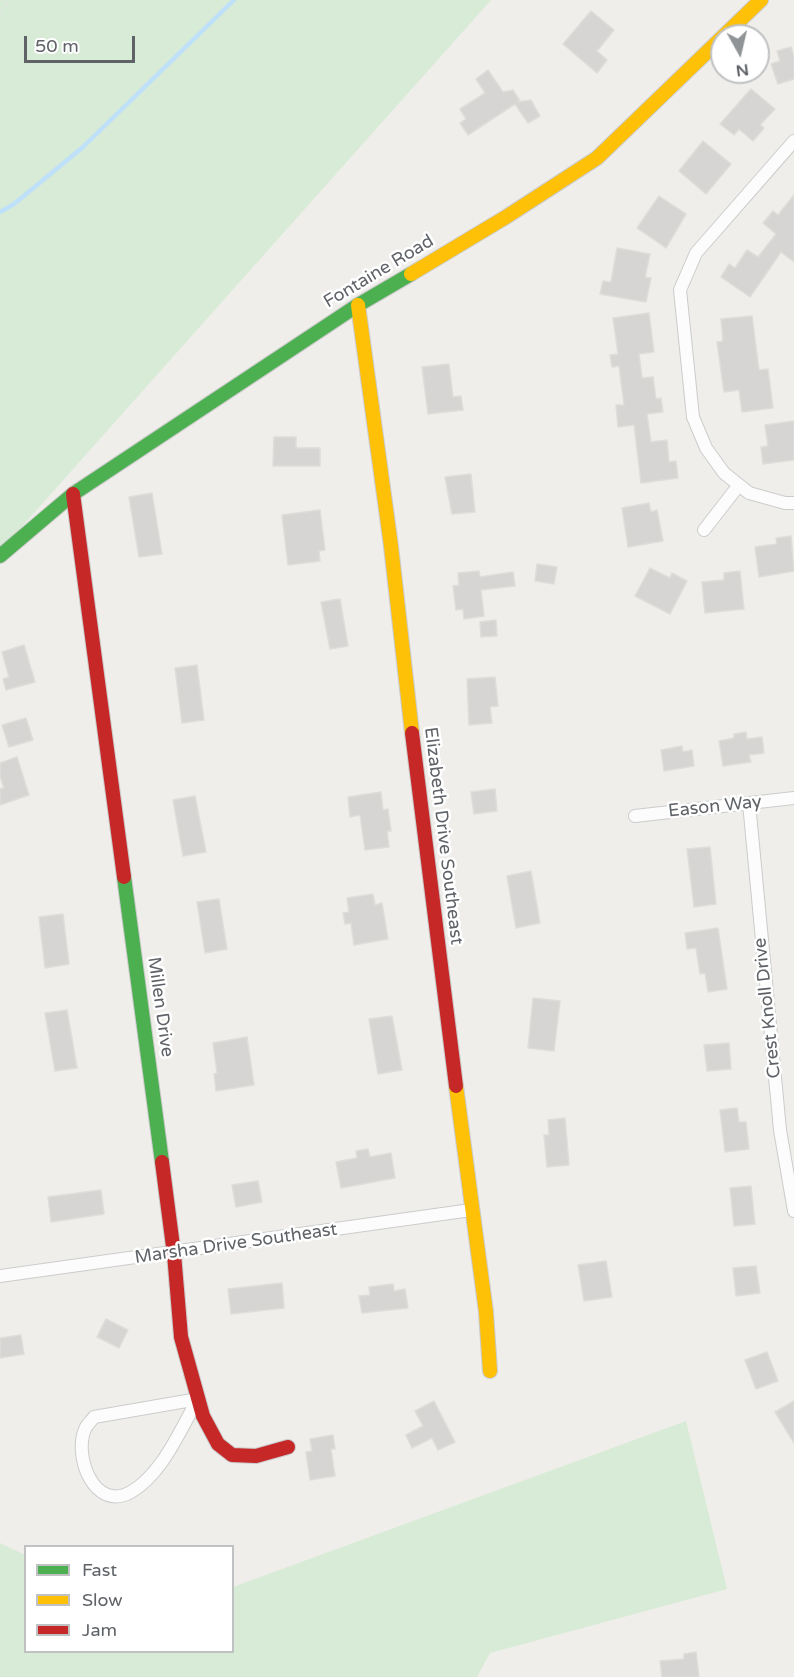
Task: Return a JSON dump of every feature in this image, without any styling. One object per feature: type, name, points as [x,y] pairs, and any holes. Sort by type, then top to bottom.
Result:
[{"type":"street","name":"Fontaine Road","points":[[0,556],[73,494],[358,305],[506,217],[597,158],[761,0]]},
{"type":"street","points":[[794,141],[696,253],[680,290],[693,417],[706,448],[724,473],[749,493],[785,503],[794,503]]},
{"type":"street","name":"Elizabeth Drive Southeast","points":[[358,305],[391,546],[423,833],[486,1312],[490,1371]]},
{"type":"street","points":[[704,530],[739,485]]},
{"type":"street","name":"Millen Drive","points":[[73,494],[174,1254],[181,1338],[209,1431],[227,1454],[260,1455],[288,1447]]},
{"type":"street","name":"Eason Way","points":[[635,816],[794,798]]},
{"type":"street","name":"Crest Knoll Drive","points":[[748,803],[780,1130],[794,1211]]},
{"type":"street","name":"Marsha Drive Southeast","points":[[0,1276],[174,1254],[471,1210]]},
{"type":"street","points":[[198,1399],[153,1474],[129,1493],[112,1495],[98,1490],[88,1478],[82,1444],[85,1428],[94,1417],[198,1399]]},
{"type":"green space","points":[[0,0],[491,0],[0,551]]},
{"type":"green space","points":[[686,1421],[727,1589],[490,1653],[477,1677],[0,1677],[0,1543],[24,1555],[24,1653],[234,1653],[234,1587]]},
{"type":"building","points":[[591,11],[614,30],[597,51],[607,60],[597,73],[563,44]]},
{"type":"building","points":[[791,47],[794,57],[794,79],[778,84],[771,64],[780,61],[777,51]]},
{"type":"building","points":[[488,70],[503,92],[513,90],[520,101],[518,102],[531,100],[540,116],[528,123],[515,104],[468,135],[460,123],[466,119],[460,109],[485,93],[476,79]]},
{"type":"building","points":[[751,89],[775,109],[760,125],[764,128],[753,141],[739,129],[734,135],[720,124]]},
{"type":"building","points":[[703,141],[731,164],[706,194],[679,171]]},
{"type":"building","points":[[794,195],[794,262],[781,252],[750,297],[721,277],[729,264],[735,268],[747,250],[758,257],[776,234],[763,223],[773,211],[778,215]]},
{"type":"building","points":[[659,196],[686,214],[666,248],[637,228]]},
{"type":"building","points":[[617,248],[650,254],[645,277],[651,278],[646,302],[600,294],[603,281],[611,282]]},
{"type":"building","points":[[649,313],[654,352],[639,354],[642,378],[653,377],[656,399],[661,398],[663,412],[647,414],[651,442],[667,440],[669,462],[676,461],[678,478],[641,483],[634,425],[618,427],[616,405],[624,405],[619,366],[612,367],[610,355],[618,354],[613,318]]},
{"type":"building","points":[[752,316],[759,370],[768,369],[773,408],[742,412],[739,390],[724,392],[717,342],[723,341],[721,319]]},
{"type":"building","points":[[449,364],[453,397],[461,396],[463,410],[428,414],[422,367]]},
{"type":"building","points":[[794,421],[794,460],[763,464],[761,447],[768,446],[765,425]]},
{"type":"building","points":[[274,437],[296,437],[296,448],[320,448],[320,466],[273,466]]},
{"type":"building","points":[[471,474],[475,512],[452,514],[445,477]]},
{"type":"building","points":[[152,493],[162,554],[139,557],[129,497]]},
{"type":"building","points":[[649,503],[651,512],[657,510],[663,541],[628,547],[622,508]]},
{"type":"building","points":[[320,510],[325,550],[319,551],[320,561],[288,565],[282,515]]},
{"type":"building","points":[[791,536],[794,571],[759,577],[755,547],[777,544],[776,538]]},
{"type":"building","points":[[537,564],[557,567],[554,584],[535,581]]},
{"type":"building","points":[[650,568],[670,578],[672,573],[687,581],[670,614],[635,596]]},
{"type":"building","points":[[479,571],[480,577],[513,572],[515,586],[481,590],[484,616],[464,619],[463,609],[456,610],[453,586],[459,585],[458,573]]},
{"type":"building","points":[[740,571],[744,609],[705,613],[702,582],[724,580],[724,573]]},
{"type":"building","points":[[340,599],[348,646],[330,649],[321,602]]},
{"type":"building","points":[[496,620],[497,636],[481,637],[480,622]]},
{"type":"building","points":[[24,645],[35,682],[6,690],[3,679],[9,677],[2,652]]},
{"type":"building","points":[[197,665],[204,720],[182,723],[175,668]]},
{"type":"building","points":[[495,677],[498,706],[490,707],[492,723],[469,725],[467,679]]},
{"type":"building","points":[[26,718],[33,740],[9,747],[2,725]]},
{"type":"building","points":[[746,732],[747,739],[762,737],[764,753],[749,755],[751,762],[723,766],[719,741],[734,738],[734,734]]},
{"type":"building","points":[[682,746],[683,752],[692,750],[694,766],[664,771],[661,750]]},
{"type":"building","points":[[17,757],[29,795],[0,805],[0,789],[4,788],[0,776],[0,763]]},
{"type":"building","points":[[495,789],[497,811],[474,814],[471,792]]},
{"type":"building","points":[[381,792],[383,810],[388,809],[391,831],[387,831],[389,847],[365,850],[360,815],[350,817],[348,797]]},
{"type":"building","points":[[195,796],[206,852],[183,856],[173,800]]},
{"type":"building","points":[[710,847],[716,904],[694,907],[687,849]]},
{"type":"building","points":[[531,871],[540,923],[516,928],[507,876]]},
{"type":"building","points":[[373,894],[375,905],[382,903],[388,939],[354,945],[351,923],[345,924],[343,913],[349,912],[347,898]]},
{"type":"building","points":[[219,899],[227,949],[205,953],[197,902]]},
{"type":"building","points":[[63,914],[69,964],[45,968],[39,917]]},
{"type":"building","points":[[718,928],[727,989],[708,992],[705,973],[700,974],[696,948],[687,949],[685,933]]},
{"type":"building","points":[[533,998],[560,1001],[554,1051],[528,1048]]},
{"type":"building","points":[[67,1010],[77,1068],[55,1071],[45,1013]]},
{"type":"building","points":[[392,1016],[402,1070],[378,1074],[369,1019]]},
{"type":"building","points":[[247,1037],[254,1085],[216,1091],[214,1074],[217,1073],[213,1043]]},
{"type":"building","points":[[729,1043],[731,1069],[707,1071],[704,1045]]},
{"type":"building","points":[[737,1108],[739,1122],[746,1122],[749,1149],[725,1152],[720,1110]]},
{"type":"building","points":[[565,1118],[569,1165],[547,1167],[544,1135],[549,1135],[548,1120]]},
{"type":"building","points":[[368,1149],[370,1157],[391,1153],[395,1178],[341,1188],[336,1162],[357,1158],[356,1151]]},
{"type":"building","points":[[258,1181],[262,1202],[236,1207],[232,1185]]},
{"type":"building","points":[[751,1186],[755,1224],[734,1226],[730,1188]]},
{"type":"building","points":[[101,1190],[104,1214],[51,1222],[48,1197]]},
{"type":"building","points":[[606,1261],[612,1297],[584,1301],[578,1265]]},
{"type":"building","points":[[756,1266],[760,1293],[736,1296],[733,1268]]},
{"type":"building","points":[[282,1283],[284,1308],[231,1314],[228,1289]]},
{"type":"building","points":[[393,1284],[394,1291],[405,1289],[408,1308],[362,1313],[359,1296],[370,1295],[369,1287]]},
{"type":"building","points":[[106,1319],[128,1330],[119,1348],[97,1337]]},
{"type":"building","points":[[21,1335],[24,1354],[0,1358],[0,1338]]},
{"type":"building","points":[[767,1352],[778,1381],[756,1389],[745,1360]]},
{"type":"building","points":[[434,1401],[455,1442],[438,1450],[432,1438],[412,1448],[406,1435],[423,1426],[415,1411]]},
{"type":"building","points":[[794,1401],[794,1443],[775,1412]]},
{"type":"building","points":[[333,1435],[335,1449],[331,1449],[335,1476],[310,1480],[306,1452],[312,1451],[310,1439]]},
{"type":"building","points":[[696,1652],[699,1677],[662,1677],[660,1661],[684,1659],[684,1654]]},
{"type":"waterway","points":[[0,212],[14,204],[83,147],[234,0]]},
{"type":"railway","points":[[0,11],[11,0]]},
{"type":"traffic: fast","points":[[0,556],[73,494],[358,305],[411,274]]},
{"type":"traffic: fast","points":[[124,877],[162,1162]]},
{"type":"traffic: slow","points":[[411,274],[506,217],[597,158],[761,0]]},
{"type":"traffic: slow","points":[[358,305],[391,546],[412,733]]},
{"type":"traffic: slow","points":[[456,1086],[486,1312],[490,1371]]},
{"type":"traffic: jam","points":[[73,494],[124,877]]},
{"type":"traffic: jam","points":[[412,733],[456,1086]]},
{"type":"traffic: jam","points":[[162,1162],[174,1254],[181,1337],[203,1416],[218,1444],[232,1455],[256,1456],[288,1447]]}]
